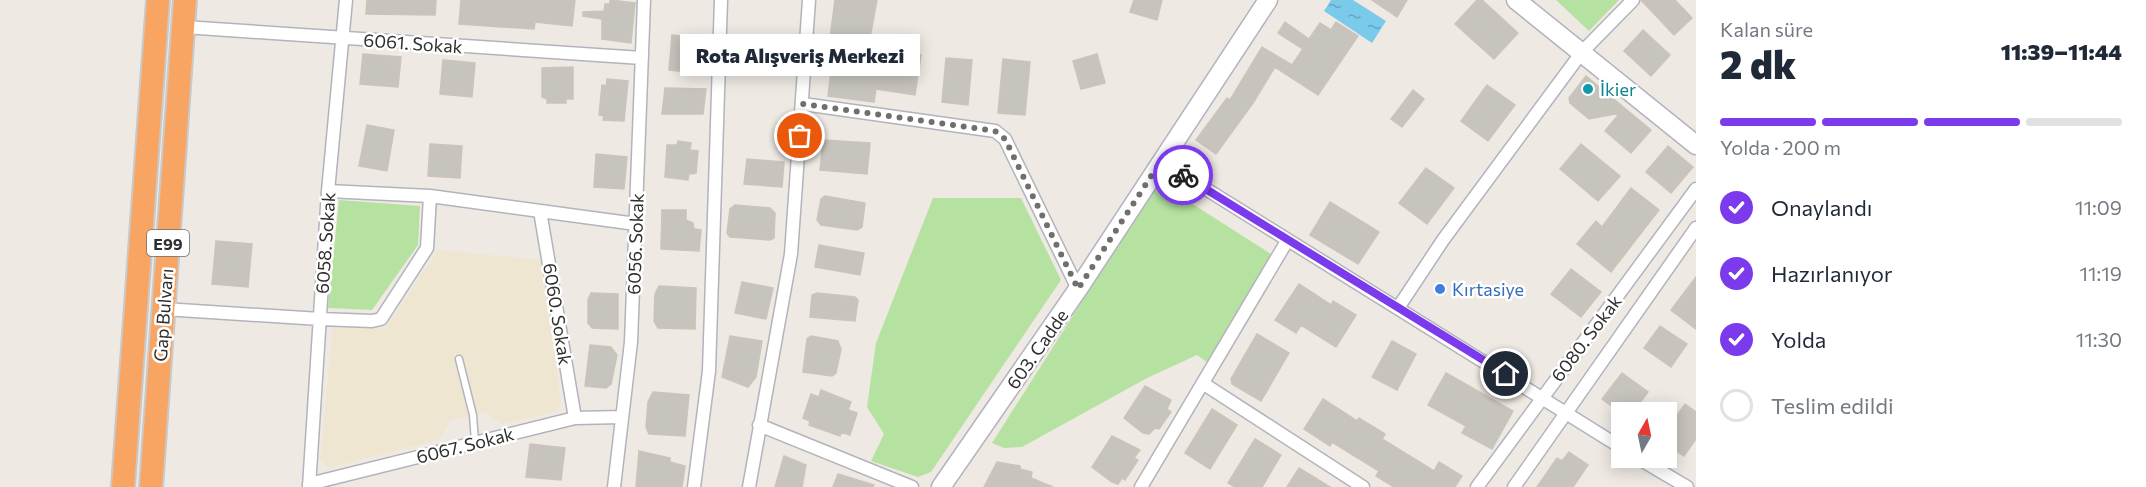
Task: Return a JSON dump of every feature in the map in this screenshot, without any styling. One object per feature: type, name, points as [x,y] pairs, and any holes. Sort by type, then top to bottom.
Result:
[{"type":"highway","name":"Gap Bulvarı","points":[[123,487],[158,0]]},
{"type":"highway","name":"Gap Bulvarı","points":[[151,487],[185,0]]},
{"type":"street","name":"6058. Sokak","points":[[309,486],[328,190],[346,0]]},
{"type":"street","name":"6056. Sokak","points":[[614,487],[631,342],[644,0]]},
{"type":"street","points":[[694,487],[709,371],[721,0]]},
{"type":"street","points":[[749,487],[790,254],[809,0]]},
{"type":"street","name":"603. Cadde","points":[[941,487],[1078,289],[1268,0]]},
{"type":"street","points":[[1398,308],[1443,240],[1582,52],[1633,0]]},
{"type":"street","points":[[1524,2],[1696,146]]},
{"type":"street","name":"6061. Sokak","points":[[184,27],[642,58]]},
{"type":"street","points":[[803,104],[995,131],[1005,139],[1078,289]]},
{"type":"street","points":[[1161,161],[1287,241],[1542,396],[1565,414],[1611,441]]},
{"type":"street","name":"6080. Sokak","points":[[1476,487],[1696,189]]},
{"type":"street","points":[[328,190],[430,196],[636,224]]},
{"type":"street","points":[[164,309],[320,319],[372,321],[381,319],[427,248],[430,196]]},
{"type":"street","name":"6060. Sokak","points":[[540,211],[575,418]]},
{"type":"street","points":[[1514,487],[1696,228]]},
{"type":"street","points":[[1141,487],[1287,241]]},
{"type":"street","points":[[1204,384],[1363,487]]},
{"type":"street","name":"6067. Sokak","points":[[309,486],[575,418],[622,417]]},
{"type":"street","points":[[759,425],[912,487]]},
{"type":"street","points":[[1655,468],[1687,487]]},
{"type":"lane","points":[[459,359],[473,415],[475,442]]},
{"type":"shaded area","points":[[438,250],[543,260],[561,401],[559,411],[502,424],[484,412],[450,421],[439,440],[329,468],[320,460],[333,326],[385,329]]},
{"type":"green space","points":[[1556,0],[1619,0],[1589,31]]},
{"type":"green space","points":[[1158,182],[1271,254],[1208,363],[1197,355],[1147,378],[1022,447],[1004,448],[992,443]]},
{"type":"green space","points":[[933,198],[1021,198],[1061,280],[931,472],[918,477],[871,461],[884,434],[867,407],[876,343]]},
{"type":"green space","points":[[339,200],[420,206],[418,245],[372,310],[328,308]]},
{"type":"water","points":[[1331,0],[1353,0],[1386,21],[1372,43],[1324,11]]},
{"type":"building","points":[[367,0],[436,0],[435,15],[366,14]]},
{"type":"building","points":[[461,0],[575,0],[572,26],[535,22],[534,29],[459,24]]},
{"type":"building","points":[[610,0],[635,3],[631,43],[602,39],[602,19],[583,16],[583,12],[604,11],[605,4],[610,4]]},
{"type":"building","points":[[835,0],[877,0],[864,70],[884,73],[888,50],[921,55],[915,95],[876,89],[874,102],[828,96],[833,54],[828,53]]},
{"type":"building","points":[[1134,0],[1162,0],[1157,20],[1130,12]]},
{"type":"building","points":[[1372,0],[1407,0],[1397,17]]},
{"type":"building","points":[[1477,0],[1482,0],[1518,33],[1494,59],[1455,24]]},
{"type":"building","points":[[1641,0],[1675,0],[1692,18],[1674,35]]},
{"type":"building","points":[[1285,22],[1309,39],[1320,23],[1331,30],[1336,22],[1358,36],[1318,95],[1275,67],[1253,103],[1216,154],[1196,140],[1227,98],[1230,100],[1262,47],[1292,65],[1303,49],[1278,33]]},
{"type":"building","points":[[1643,30],[1670,55],[1651,76],[1624,51]]},
{"type":"building","points":[[672,35],[702,38],[698,73],[669,70]]},
{"type":"building","points":[[363,54],[401,57],[398,87],[360,84]]},
{"type":"building","points":[[1097,54],[1105,83],[1081,89],[1073,61]]},
{"type":"building","points":[[946,58],[972,60],[968,105],[942,102]]},
{"type":"building","points":[[1003,59],[1030,62],[1025,115],[998,113]]},
{"type":"building","points":[[443,60],[475,63],[472,97],[440,94]]},
{"type":"building","points":[[573,67],[573,99],[566,99],[566,103],[547,103],[547,99],[542,97],[542,68]]},
{"type":"building","points":[[1586,76],[1651,130],[1631,153],[1605,131],[1620,113],[1589,119],[1570,103],[1569,98]]},
{"type":"building","points":[[607,79],[628,81],[624,121],[603,120],[604,116],[599,115],[602,85],[606,86]]},
{"type":"building","points":[[1487,85],[1515,105],[1488,141],[1461,121]]},
{"type":"building","points":[[665,88],[706,89],[703,114],[662,114]]},
{"type":"building","points":[[1413,90],[1424,99],[1402,127],[1391,119]]},
{"type":"building","points":[[367,125],[394,130],[387,171],[359,166]]},
{"type":"building","points":[[823,140],[870,143],[867,174],[820,170]]},
{"type":"building","points":[[678,141],[691,143],[690,150],[698,151],[696,173],[689,174],[688,180],[665,177],[667,145],[677,145]]},
{"type":"building","points":[[430,144],[462,146],[460,178],[428,176]]},
{"type":"building","points":[[1581,144],[1620,176],[1598,201],[1560,169]]},
{"type":"building","points":[[1668,146],[1693,167],[1671,193],[1646,172]]},
{"type":"building","points":[[596,154],[627,157],[624,189],[594,187]]},
{"type":"building","points":[[747,159],[784,162],[782,187],[744,184]]},
{"type":"building","points":[[1426,168],[1454,188],[1427,224],[1399,203]]},
{"type":"building","points":[[1631,188],[1659,210],[1611,272],[1577,244],[1596,221],[1602,227]]},
{"type":"building","points":[[825,196],[865,203],[862,227],[857,230],[821,225],[817,220],[821,199]]},
{"type":"building","points":[[1330,202],[1379,232],[1358,264],[1310,235]]},
{"type":"building","points":[[735,205],[770,208],[775,213],[774,238],[770,240],[730,237],[727,233],[730,209]]},
{"type":"building","points":[[662,210],[686,210],[686,220],[693,223],[694,229],[701,230],[699,251],[661,249]]},
{"type":"building","points":[[216,241],[252,244],[248,287],[212,284]]},
{"type":"building","points":[[819,245],[864,253],[860,275],[815,267]]},
{"type":"building","points":[[1571,269],[1601,292],[1581,317],[1551,294]]},
{"type":"building","points":[[1696,277],[1696,329],[1671,310]]},
{"type":"building","points":[[742,282],[773,288],[766,319],[735,313]]},
{"type":"building","points":[[1299,284],[1331,305],[1333,301],[1356,315],[1336,347],[1301,325],[1296,333],[1275,320]]},
{"type":"building","points":[[659,286],[696,288],[695,329],[658,328],[654,321],[655,294]]},
{"type":"building","points":[[591,293],[618,294],[618,329],[592,328],[588,323],[588,300]]},
{"type":"building","points":[[817,293],[855,297],[858,300],[855,321],[810,317],[812,295]]},
{"type":"building","points":[[1660,326],[1687,344],[1671,367],[1644,348]]},
{"type":"building","points":[[1257,334],[1289,353],[1261,401],[1232,384],[1231,379]]},
{"type":"building","points":[[730,336],[762,341],[756,377],[748,387],[722,377]]},
{"type":"building","points":[[811,336],[838,341],[841,349],[836,373],[832,376],[803,372],[807,339]]},
{"type":"building","points":[[1392,341],[1416,354],[1397,390],[1372,377]]},
{"type":"building","points":[[590,345],[611,347],[617,355],[611,384],[606,388],[585,386]]},
{"type":"building","points":[[1446,373],[1513,411],[1492,449],[1462,433],[1466,426],[1428,405]]},
{"type":"building","points":[[1622,373],[1648,392],[1640,402],[1611,402],[1611,406],[1602,399]]},
{"type":"building","points":[[1145,386],[1171,400],[1167,409],[1171,412],[1159,429],[1155,428],[1149,434],[1143,433],[1124,418]]},
{"type":"building","points":[[821,390],[851,402],[848,410],[857,413],[850,435],[841,432],[840,436],[809,425],[810,421],[803,418],[811,394],[819,397]]},
{"type":"building","points":[[653,392],[689,395],[685,436],[649,434],[646,427],[648,402]]},
{"type":"building","points":[[1323,399],[1357,421],[1359,418],[1385,434],[1382,439],[1434,471],[1439,462],[1462,476],[1455,487],[1394,487],[1376,476],[1379,471],[1332,442],[1330,446],[1304,429]]},
{"type":"building","points":[[1685,404],[1696,412],[1696,439],[1684,456],[1677,451],[1677,415]]},
{"type":"building","points":[[1212,409],[1237,425],[1210,469],[1185,453]]},
{"type":"building","points":[[1112,436],[1140,450],[1134,458],[1138,460],[1125,480],[1122,478],[1118,484],[1092,467]]},
{"type":"building","points":[[1255,439],[1281,455],[1262,487],[1235,487],[1228,483]]},
{"type":"building","points":[[530,444],[565,448],[561,480],[526,477]]},
{"type":"building","points":[[639,451],[670,458],[670,462],[685,466],[682,487],[636,487]]},
{"type":"building","points":[[1569,452],[1588,465],[1573,487],[1537,487],[1557,458],[1562,461]]},
{"type":"building","points":[[784,456],[806,465],[802,487],[775,487]]},
{"type":"building","points":[[997,462],[1020,466],[1020,469],[1032,472],[1031,478],[1053,487],[984,487]]},
{"type":"building","points":[[1299,468],[1330,487],[1287,487]]},
{"type":"building","points":[[838,474],[874,485],[873,487],[833,487]]},
{"type":"way so far","points":[[800,136],[803,104],[995,131],[1005,139],[1078,289],[1161,161],[1183,175]]},
{"type":"place","name":"İkier","points":[[1588,89]]},
{"type":"place","name":"Rota Alışveriş Merkezi","points":[[800,136]]},
{"type":"place","name":"Kırtasiye","points":[[1440,289]]},
{"type":"route","points":[[1183,175],[1506,374]]}]
